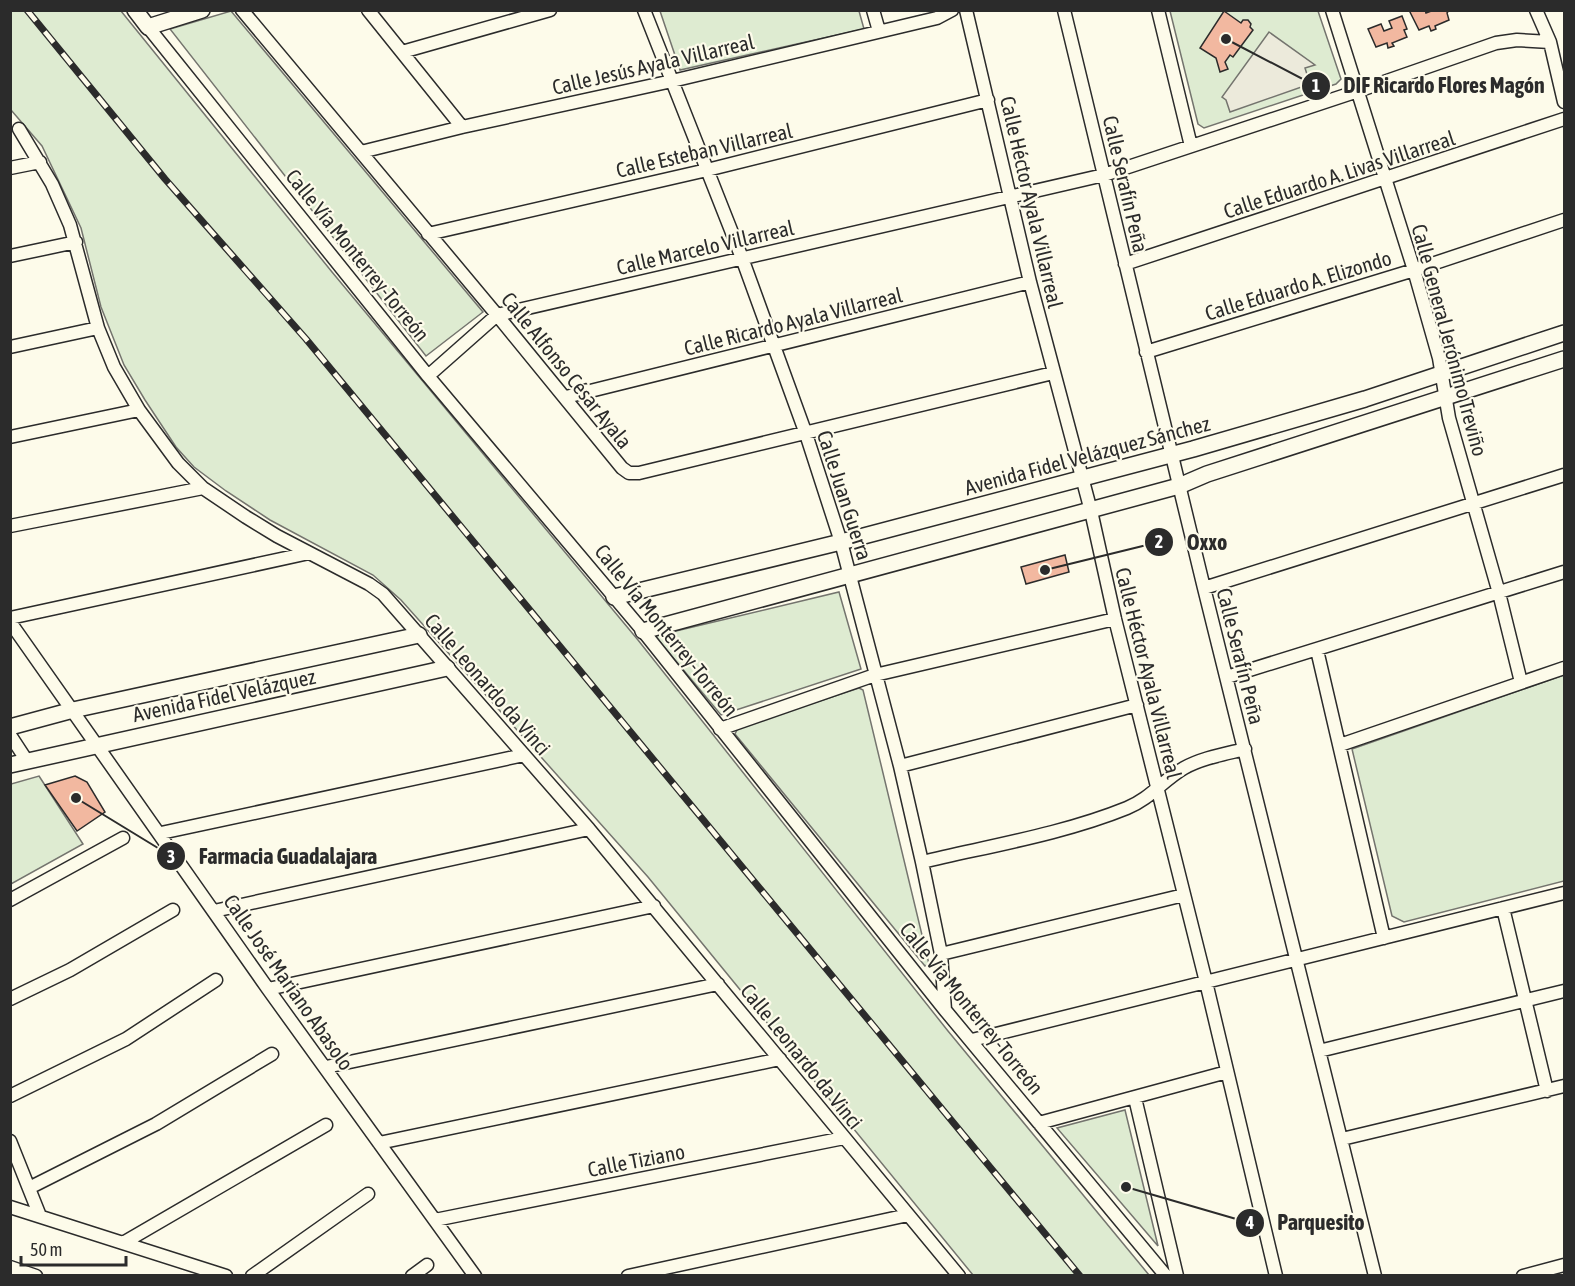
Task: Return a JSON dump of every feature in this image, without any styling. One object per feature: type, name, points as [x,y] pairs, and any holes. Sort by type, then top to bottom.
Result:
[{"type":"street","name":"Calle Vía Monterrey-Torreón","points":[[135,10],[428,375],[643,631],[945,1010],[1166,1275]]},
{"type":"street","points":[[148,27],[202,10]]},
{"type":"street","name":"Calle Alfonso César Ayala","points":[[242,10],[566,397],[622,468],[629,473],[639,473],[806,434],[1053,373]]},
{"type":"street","points":[[368,10],[462,127]]},
{"type":"street","points":[[402,52],[550,10]]},
{"type":"street","name":"Calle Juan Guerra","points":[[644,10],[742,258],[806,434],[841,542],[900,766],[922,862],[941,954],[945,1010]]},
{"type":"street","points":[[873,10],[879,31]]},
{"type":"street","name":"Calle Jesús Ayala Villarreal","points":[[362,152],[937,18],[952,10]]},
{"type":"street","name":"Calle Héctor Ayala Villarreal","points":[[966,10],[1030,282],[1083,478],[1115,619],[1206,982],[1276,1275]]},
{"type":"street","name":"Calle Serafín Peña","points":[[1064,10],[1204,588],[1375,1275]]},
{"type":"street","points":[[1158,10],[1191,146]]},
{"type":"street","name":"Calle General Jerónimo Treviño","points":[[1332,10],[1414,270],[1442,374],[1449,418],[1499,593],[1521,682]]},
{"type":"street","points":[[1536,10],[1550,42],[1564,102]]},
{"type":"street","name":"Calle Marcelo Villarreal","points":[[428,375],[497,315],[1104,175],[1496,43],[1517,40],[1550,42]]},
{"type":"street","name":"Calle Esteban Villarreal","points":[[428,234],[707,170],[988,100]]},
{"type":"street","name":"Calle Eduardo A. Livas Villarreal","points":[[1125,264],[1564,119]]},
{"type":"street","name":"Calle Leonardo da Vinci","points":[[19,129],[40,162],[60,201],[76,242],[98,328],[114,367],[139,410],[178,463],[203,488],[246,517],[369,584],[383,594],[589,829],[959,1275]]},
{"type":"street","points":[[10,168],[40,162]]},
{"type":"street","name":"Calle Eduardo A. Elizondo","points":[[1146,352],[1414,270],[1564,220]]},
{"type":"street","points":[[10,256],[76,242]]},
{"type":"street","name":"Calle Ricardo Ayala Villarreal","points":[[566,397],[1030,282]]},
{"type":"street","points":[[10,347],[98,328]]},
{"type":"street","name":"Avenida Fidel Velázquez Sánchez","points":[[614,597],[841,542],[1193,449],[1365,399],[1564,333]]},
{"type":"street","points":[[643,631],[1179,486],[1207,474],[1564,359]]},
{"type":"street","points":[[10,437],[139,410]]},
{"type":"street","points":[[1204,588],[1564,475]]},
{"type":"street","points":[[10,526],[203,488]]},
{"type":"street","points":[[10,620],[309,553]]},
{"type":"street","points":[[1227,677],[1564,572]]},
{"type":"street","points":[[720,729],[876,675],[1115,619]]},
{"type":"street","name":"Calle José Mariano Abasolo","points":[[10,620],[268,989],[475,1275]]},
{"type":"street","name":"Avenida Fidel Velázquez","points":[[10,727],[73,710],[419,636]]},
{"type":"street","points":[[1317,650],[1384,938]]},
{"type":"street","name":"Avenida Fidel Velázquez","points":[[10,765],[447,668]]},
{"type":"street","points":[[1340,745],[1564,668]]},
{"type":"street","points":[[900,766],[1137,705]]},
{"type":"street","points":[[10,735],[27,761]]},
{"type":"street","points":[[922,862],[1089,820],[1127,808],[1158,790],[1185,767],[1245,749]]},
{"type":"street","points":[[160,833],[524,755]]},
{"type":"street","points":[[214,911],[589,829]]},
{"type":"street","points":[[10,900],[123,838]]},
{"type":"street","points":[[972,1041],[1564,893]]},
{"type":"street","points":[[941,954],[1184,896]]},
{"type":"street","points":[[268,989],[654,906]]},
{"type":"street","points":[[1503,908],[1547,1091]]},
{"type":"street","points":[[10,999],[70,970],[173,910]]},
{"type":"street","points":[[10,1096],[126,1040],[216,980]]},
{"type":"street","points":[[326,1068],[718,984]]},
{"type":"street","points":[[1319,1051],[1564,991]]},
{"type":"street","points":[[29,1188],[156,1124],[272,1054]]},
{"type":"street","points":[[379,1143],[780,1059]]},
{"type":"street","points":[[1040,1124],[1227,1072]]},
{"type":"street","points":[[1342,1139],[1564,1086]]},
{"type":"street","points":[[1135,1098],[1177,1275]]},
{"type":"street","points":[[123,1243],[326,1125]]},
{"type":"street","name":"Calle Tiziano","points":[[435,1220],[844,1138]]},
{"type":"street","points":[[10,1141],[39,1216]]},
{"type":"street","points":[[252,1275],[368,1194]]},
{"type":"street","points":[[10,1207],[226,1275]]},
{"type":"street","points":[[628,1275],[908,1215]]},
{"type":"street","points":[[412,1275],[427,1265]]},
{"type":"street","points":[[1522,1275],[1564,1265]]},
{"type":"street","points":[[10,1267],[36,1275]]},
{"type":"green space","points":[[10,11],[121,11],[332,272],[638,640],[948,1031],[1149,1275],[973,1275],[648,877],[401,600],[373,575],[270,520],[194,467],[176,447],[124,365],[101,307],[81,228],[42,146],[11,110]]},
{"type":"green space","points":[[231,11],[483,312],[426,356],[170,29]]},
{"type":"green space","points":[[660,11],[859,11],[864,29],[680,70]]},
{"type":"green space","points":[[1170,11],[1318,11],[1341,79],[1336,84],[1204,128],[1198,124]]},
{"type":"green space","points":[[839,592],[861,669],[721,715],[655,636]]},
{"type":"green space","points":[[1564,675],[1564,881],[1404,922],[1392,916],[1352,749]]},
{"type":"green space","points":[[859,688],[863,690],[929,964],[925,966],[735,734],[738,728]]},
{"type":"green space","points":[[39,776],[83,844],[11,884],[11,784]]},
{"type":"green space","points":[[1125,1110],[1158,1246],[1057,1128]]},
{"type":"shaded area","points":[[1269,32],[1315,65],[1305,68],[1310,84],[1230,112],[1226,100],[1222,97]]},
{"type":"building","points":[[1425,10],[1426,13],[1434,10],[1449,10],[1447,13],[1449,20],[1435,26],[1436,29],[1431,31],[1429,26],[1419,30],[1410,12]]},
{"type":"building","points":[[1224,11],[1241,23],[1243,20],[1248,20],[1253,30],[1233,57],[1230,55],[1225,62],[1228,69],[1220,72],[1216,58],[1200,48]]},
{"type":"building","points":[[1402,16],[1407,29],[1404,30],[1407,37],[1392,43],[1394,46],[1388,48],[1387,43],[1376,47],[1368,29],[1381,24],[1384,31],[1392,28],[1389,21]]},
{"type":"building","points":[[1065,555],[1069,572],[1026,584],[1021,567]]},
{"type":"building","points":[[75,776],[87,782],[105,812],[77,831],[45,785]]},
{"type":"railway","points":[[27,10],[165,179],[306,339],[1080,1276]]},
{"type":"place","name":"DIF Ricardo Flores Magón","points":[[1226,39]]},
{"type":"place","name":"Oxxo","points":[[1045,570]]},
{"type":"place","name":"Farmacia Guadalajara","points":[[76,798]]},
{"type":"place","name":"Parquesito","points":[[1126,1187]]}]
